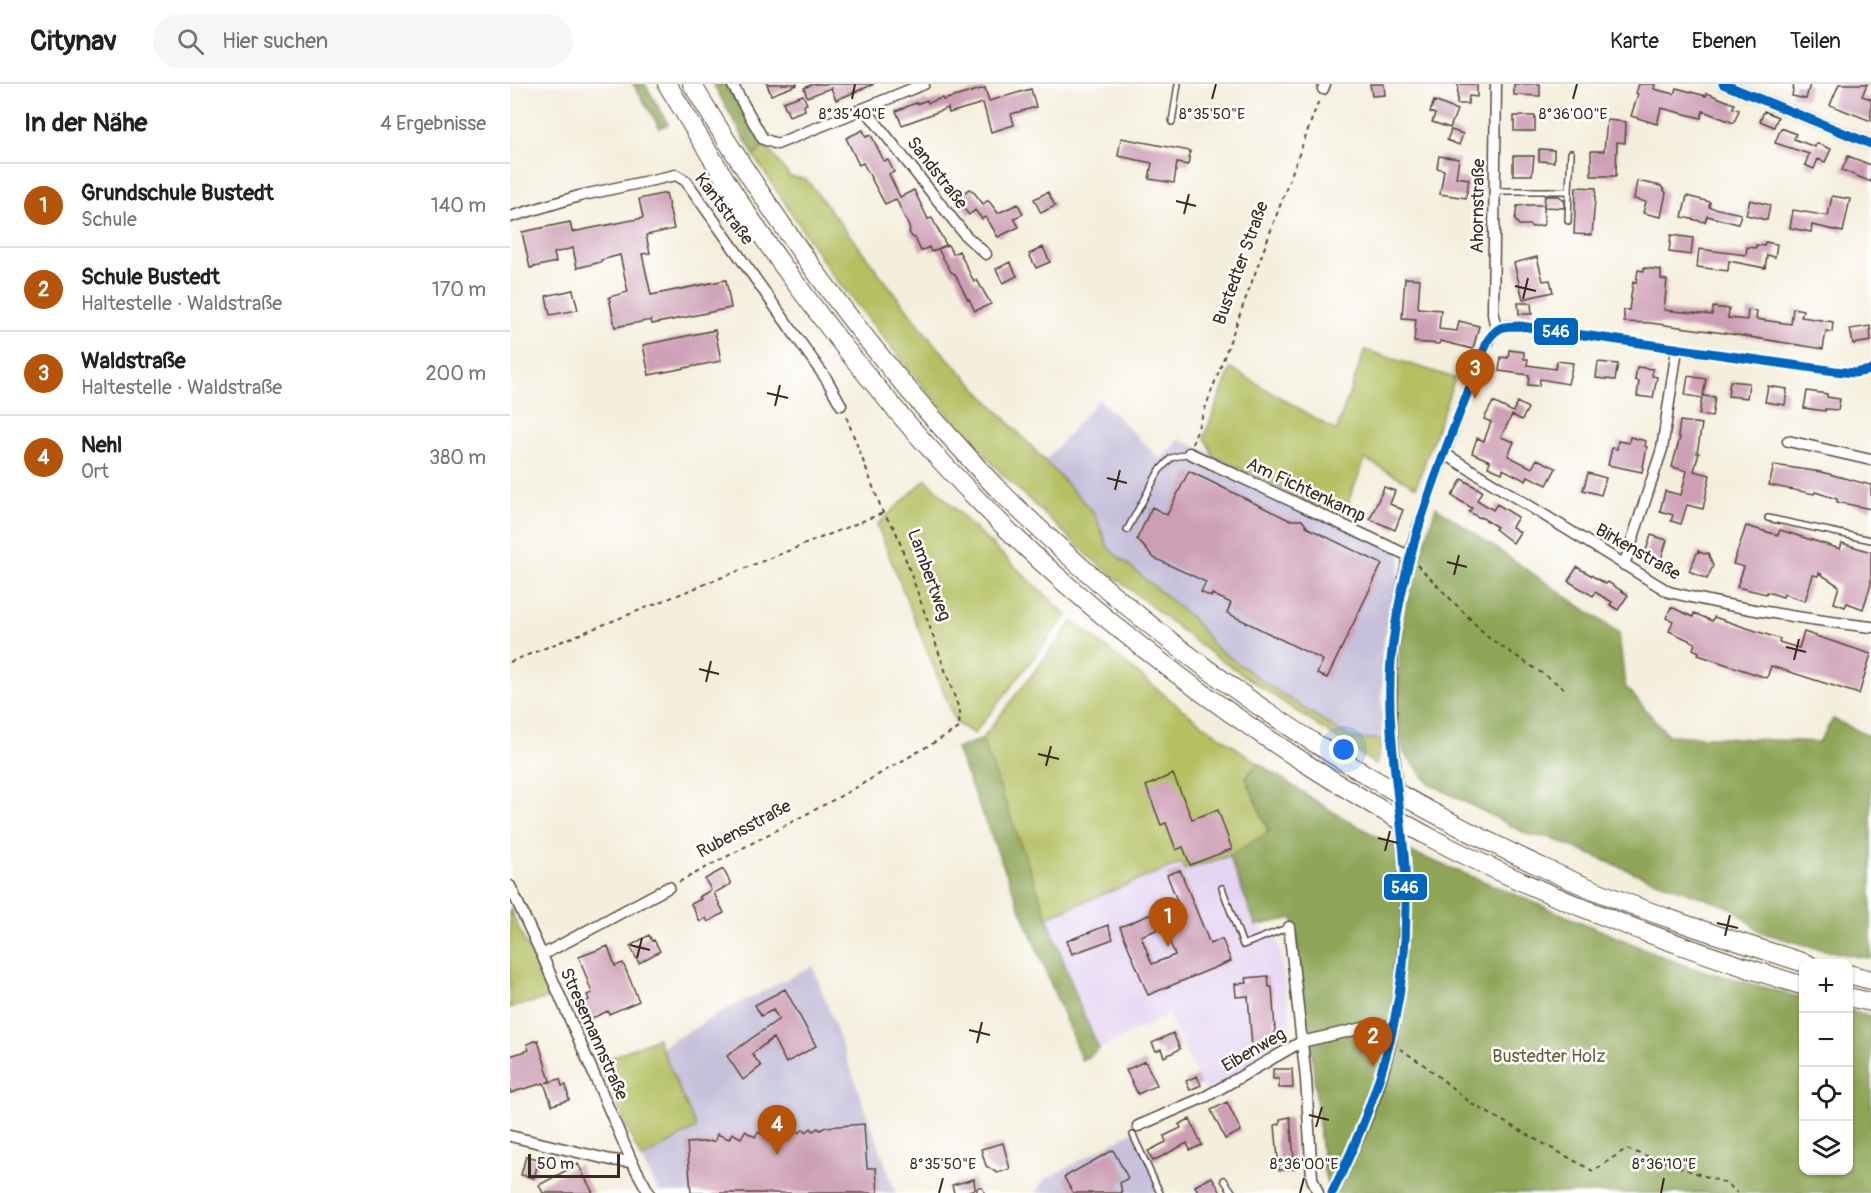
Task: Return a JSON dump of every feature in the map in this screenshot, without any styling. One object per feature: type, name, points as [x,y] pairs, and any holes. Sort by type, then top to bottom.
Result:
[{"type":"highway","points":[[667,84],[754,224],[795,283],[908,423],[987,508],[1058,577],[1166,666],[1248,727],[1348,790],[1435,840],[1541,890],[1629,927],[1799,985]]},
{"type":"highway","points":[[692,84],[774,214],[812,268],[854,325],[922,406],[999,490],[1079,566],[1181,650],[1262,710],[1358,771],[1446,820],[1547,870],[1637,907],[1799,960]]},
{"type":"highway","points":[[1853,975],[1871,980]]},
{"type":"highway","points":[[1853,998],[1871,1002]]},
{"type":"street","points":[[732,84],[763,139],[777,144],[924,84]]},
{"type":"street","name":"Ahornstraße","points":[[1496,329],[1493,314],[1497,84]]},
{"type":"street","points":[[1723,84],[1746,88],[1871,144]]},
{"type":"street","name":"Sandstraße","points":[[865,109],[966,236],[986,254]]},
{"type":"street","name":"Kantstraße","points":[[510,217],[579,196],[676,175],[687,181],[827,380],[841,405]]},
{"type":"street","points":[[1332,1193],[1363,1129],[1378,1088],[1394,1026],[1404,948],[1405,871],[1392,730],[1391,663],[1401,588],[1416,533],[1488,340],[1496,329],[1520,326],[1835,371],[1854,373],[1871,370]]},
{"type":"street","points":[[1624,565],[1662,449],[1677,349]]},
{"type":"street","points":[[1788,441],[1871,459]]},
{"type":"street","name":"Am Fichtenkamp","points":[[1189,453],[1409,556]]},
{"type":"street","name":"Birkenstraße","points":[[1445,454],[1669,592],[1702,600],[1871,627]]},
{"type":"street","name":"Stresemannstraße","points":[[510,886],[632,1162],[650,1193]]},
{"type":"street","points":[[542,955],[669,887]]},
{"type":"street","points":[[1289,927],[1306,1079],[1312,1178],[1318,1193]]},
{"type":"street","name":"Eibenweg","points":[[1135,1131],[1207,1096],[1301,1042],[1372,1026],[1394,1026]]},
{"type":"street","points":[[510,1136],[611,1160],[632,1162]]},
{"type":"lane","points":[[1172,122],[1178,84]]},
{"type":"lane","points":[[1568,221],[1571,153]]},
{"type":"lane","points":[[1495,191],[1569,191]]},
{"type":"lane","points":[[1127,530],[1159,471],[1171,458],[1189,453]]},
{"type":"lane","points":[[1768,518],[1871,540]]},
{"type":"lane","points":[[1222,888],[1243,945],[1289,927]]},
{"type":"lane","points":[[1135,1131],[1160,1193]]},
{"type":"lane","points":[[1224,1180],[1233,1193]]},
{"type":"path","name":"Bustedter Straße","points":[[1189,453],[1324,87]]},
{"type":"path","name":"Lambertweg","points":[[841,405],[883,513],[895,528],[960,712],[959,728]]},
{"type":"path","points":[[510,662],[883,513]]},
{"type":"path","points":[[1409,556],[1489,638],[1564,688]]},
{"type":"path","name":"Rubensstraße","points":[[669,887],[850,792],[959,728]]},
{"type":"path","points":[[1390,1043],[1423,1064],[1472,1104],[1593,1172],[1626,1149],[1728,1184],[1737,1193]]},
{"type":"shaded area","points":[[1099,399],[1160,459],[1180,439],[1342,518],[1394,540],[1401,559],[1382,650],[1382,740],[1350,738],[1268,685],[1214,645],[1193,619],[1109,549],[1094,513],[1045,461]]},
{"type":"shaded area","points":[[1229,856],[1256,926],[1277,937],[1293,1039],[1205,1092],[1168,1014],[1099,1049],[1080,1006],[1047,917],[1181,863],[1185,870]]},
{"type":"shaded area","points":[[813,966],[896,1193],[660,1193],[641,1159],[696,1128],[661,1047],[726,1010]]},
{"type":"shaded area","points":[[1136,1130],[1165,1193],[1035,1193],[1044,1180]]},
{"type":"green space","points":[[633,84],[645,84],[668,124],[660,128]]},
{"type":"green space","points":[[713,84],[727,84],[765,145],[754,156]]},
{"type":"green space","points":[[765,145],[790,177],[806,179],[931,340],[1094,513],[1109,549],[1193,619],[1214,646],[1268,685],[1350,738],[1382,740],[1376,765],[1202,647],[1091,558],[1001,473],[921,384],[831,273],[754,156]]},
{"type":"green space","points":[[1365,350],[1455,378],[1416,487],[1365,459],[1342,518],[1214,456],[1204,437],[1231,368],[1336,431]]},
{"type":"green space","points":[[926,479],[976,530],[1067,615],[974,734],[956,723],[877,525]]},
{"type":"green space","points":[[1436,507],[1619,633],[1625,686],[1668,735],[1819,742],[1833,719],[1871,737],[1871,959],[1819,949],[1760,932],[1734,909],[1640,875],[1548,837],[1531,836],[1430,784],[1403,752],[1398,709],[1400,645],[1411,575],[1417,577]]},
{"type":"green space","points":[[1073,621],[1187,713],[1258,763],[1246,778],[1269,833],[1229,856],[1184,870],[1181,863],[1047,917],[982,739]]},
{"type":"green space","points":[[982,739],[1080,1006],[1099,1049],[1082,1061],[956,749]]},
{"type":"green space","name":"Bustedter Holz","points":[[1258,763],[1328,809],[1386,842],[1683,965],[1799,997],[1799,1175],[1853,1175],[1853,1011],[1871,1016],[1871,1193],[1329,1193],[1323,1166],[1312,1056],[1293,918],[1256,926],[1229,856],[1269,832],[1246,778]]},
{"type":"green space","points":[[510,908],[549,998],[510,1008]]},
{"type":"green space","points":[[657,1038],[696,1128],[641,1159],[598,1063]]},
{"type":"building","points":[[767,84],[797,84],[797,85],[771,95]]},
{"type":"building","points":[[813,84],[874,84],[836,100],[831,88],[807,97],[804,88]]},
{"type":"building","points":[[1370,84],[1384,84],[1385,95],[1372,96]]},
{"type":"building","points":[[1458,84],[1477,84],[1477,97],[1469,96],[1468,104],[1457,104]]},
{"type":"building","points":[[1514,84],[1540,84],[1540,96],[1514,95]]},
{"type":"building","points":[[1639,84],[1655,84],[1654,89],[1674,94],[1676,88],[1706,96],[1707,93],[1734,104],[1733,108],[1739,110],[1734,123],[1703,111],[1701,118],[1661,108],[1657,124],[1631,116]]},
{"type":"building","points":[[1794,84],[1810,84],[1806,99],[1792,96]]},
{"type":"building","points":[[1839,84],[1867,84],[1862,96],[1871,99],[1871,121],[1830,105]]},
{"type":"building","points":[[985,88],[989,101],[1031,89],[1036,107],[1011,114],[1014,125],[991,132],[983,103],[949,113],[948,108],[902,125],[896,111],[927,100],[928,103],[942,98],[943,100]]},
{"type":"building","points":[[803,95],[807,104],[804,105],[805,110],[789,116],[783,102]]},
{"type":"building","points":[[1434,101],[1457,110],[1450,128],[1432,122],[1435,114],[1430,112]]},
{"type":"building","points":[[1764,111],[1778,117],[1774,127],[1760,121]]},
{"type":"building","points":[[1514,116],[1535,116],[1535,131],[1514,131]]},
{"type":"building","points":[[1607,120],[1626,122],[1625,143],[1617,142],[1616,176],[1591,176],[1591,151],[1604,151]]},
{"type":"building","points":[[1781,128],[1796,134],[1794,139],[1815,147],[1816,143],[1831,149],[1825,162],[1818,159],[1814,169],[1805,165],[1809,154],[1775,143]]},
{"type":"building","points":[[863,130],[866,137],[871,135],[884,161],[888,160],[894,172],[889,174],[900,197],[914,190],[928,219],[932,218],[946,245],[931,252],[929,247],[921,251],[915,238],[909,232],[910,229],[896,199],[885,204],[863,163],[859,165],[846,138]]},
{"type":"building","points":[[1451,130],[1463,134],[1459,145],[1447,140]]},
{"type":"building","points":[[1121,138],[1190,151],[1188,165],[1177,163],[1174,183],[1149,179],[1152,163],[1118,156]]},
{"type":"building","points":[[1539,149],[1554,150],[1554,162],[1539,161]]},
{"type":"building","points":[[1439,156],[1459,159],[1456,177],[1469,179],[1466,198],[1440,194],[1444,170],[1437,168]]},
{"type":"building","points":[[1513,156],[1534,156],[1532,175],[1513,175]]},
{"type":"building","points":[[1848,156],[1871,165],[1871,182],[1842,170]]},
{"type":"building","points":[[1637,181],[1661,186],[1666,193],[1661,217],[1643,213],[1646,202],[1634,199]]},
{"type":"building","points":[[1576,187],[1596,188],[1592,235],[1574,234]]},
{"type":"building","points":[[969,189],[983,204],[988,200],[998,213],[1018,204],[1023,214],[1014,218],[1019,227],[998,237],[986,217],[982,219],[975,210],[969,215],[956,199]]},
{"type":"building","points":[[1048,192],[1055,206],[1041,213],[1034,199]]},
{"type":"building","points":[[666,193],[674,229],[646,235],[650,253],[642,254],[651,295],[726,280],[731,308],[652,324],[651,320],[615,327],[609,297],[628,292],[620,255],[577,268],[573,248],[554,253],[556,262],[530,268],[522,232],[570,222],[572,232],[643,218],[639,199]]},
{"type":"building","points":[[1545,196],[1559,196],[1564,200],[1564,208],[1544,207]]},
{"type":"building","points":[[1687,196],[1710,202],[1709,207],[1741,214],[1738,224],[1707,216],[1705,222],[1682,217]]},
{"type":"building","points":[[1832,196],[1850,199],[1843,232],[1812,225],[1811,232],[1790,228],[1793,210],[1828,216]]},
{"type":"building","points":[[1750,200],[1770,205],[1767,220],[1746,215]]},
{"type":"building","points":[[1544,205],[1544,225],[1532,227],[1519,225],[1515,220],[1517,206]]},
{"type":"building","points":[[1671,235],[1693,238],[1691,255],[1669,252]]},
{"type":"building","points":[[1765,242],[1777,244],[1775,257],[1767,255],[1765,268],[1729,261],[1728,271],[1697,267],[1699,249],[1746,255],[1747,247],[1764,246]]},
{"type":"building","points":[[948,245],[953,254],[959,251],[974,282],[977,280],[991,304],[975,311],[938,249]]},
{"type":"building","points":[[1043,247],[1050,262],[1036,268],[1029,254]]},
{"type":"building","points":[[1537,257],[1543,281],[1550,280],[1553,292],[1523,299],[1514,263]]},
{"type":"building","points":[[1010,262],[1017,276],[1003,283],[996,269]]},
{"type":"building","points":[[1644,268],[1661,270],[1661,279],[1667,280],[1664,310],[1712,315],[1713,307],[1729,309],[1728,318],[1747,320],[1748,310],[1757,311],[1756,319],[1791,324],[1793,308],[1803,310],[1801,317],[1833,322],[1832,332],[1826,331],[1823,349],[1650,323],[1624,322],[1624,310],[1629,310],[1633,282],[1636,283],[1638,270],[1644,271]]},
{"type":"building","points":[[1405,278],[1420,279],[1418,308],[1441,310],[1439,329],[1457,331],[1459,321],[1479,326],[1473,349],[1440,341],[1439,344],[1414,342],[1416,319],[1402,318]]},
{"type":"building","points":[[573,290],[578,310],[550,315],[546,296]]},
{"type":"building","points":[[1518,303],[1531,303],[1532,314],[1519,314]]},
{"type":"building","points":[[1870,326],[1871,341],[1853,344],[1850,329]]},
{"type":"building","points":[[715,330],[721,361],[649,375],[643,345]]},
{"type":"building","points":[[1509,350],[1524,352],[1524,359],[1528,359],[1527,365],[1555,369],[1557,361],[1573,363],[1568,384],[1540,379],[1539,386],[1528,385],[1529,375],[1499,371],[1501,357],[1508,358]]},
{"type":"building","points":[[1598,362],[1618,364],[1615,380],[1596,378]]},
{"type":"building","points":[[1637,367],[1653,369],[1652,376],[1657,377],[1653,398],[1637,396],[1639,381],[1635,380]]},
{"type":"building","points":[[1688,376],[1706,379],[1703,396],[1715,397],[1712,417],[1699,415],[1702,398],[1685,395]]},
{"type":"building","points":[[1730,381],[1749,383],[1747,398],[1728,396]]},
{"type":"building","points":[[1768,386],[1787,389],[1785,405],[1765,402]]},
{"type":"building","points":[[1807,391],[1840,399],[1838,410],[1804,408]]},
{"type":"building","points":[[1493,402],[1513,412],[1517,402],[1528,408],[1522,420],[1512,415],[1501,437],[1514,442],[1508,456],[1532,468],[1537,459],[1556,468],[1547,485],[1528,476],[1526,481],[1503,469],[1502,473],[1488,467],[1490,461],[1472,453],[1477,438],[1484,441],[1491,422],[1484,419]]},
{"type":"building","points":[[1680,421],[1702,424],[1697,453],[1699,453],[1694,471],[1710,475],[1703,509],[1687,505],[1681,524],[1671,521],[1673,515],[1660,511],[1665,491],[1681,495],[1687,471],[1672,467],[1680,437],[1678,437]]},
{"type":"building","points":[[1630,437],[1646,441],[1642,472],[1608,465],[1612,448],[1617,449],[1618,441],[1629,443]]},
{"type":"building","points":[[1774,465],[1821,472],[1871,485],[1871,509],[1837,502],[1837,499],[1815,492],[1814,494],[1769,485]]},
{"type":"building","points":[[1189,471],[1289,520],[1302,520],[1308,528],[1382,564],[1327,678],[1317,674],[1323,660],[1227,613],[1231,603],[1212,594],[1211,597],[1201,592],[1206,582],[1154,558],[1137,539],[1152,507],[1167,515]]},
{"type":"building","points":[[1588,473],[1606,478],[1601,495],[1583,490]]},
{"type":"building","points":[[1462,479],[1482,491],[1477,500],[1493,510],[1497,504],[1518,517],[1512,527],[1520,532],[1513,543],[1495,529],[1497,527],[1469,512],[1472,508],[1452,496]]},
{"type":"building","points":[[1384,487],[1395,491],[1390,504],[1403,510],[1395,530],[1370,519]]},
{"type":"building","points":[[1746,526],[1778,535],[1780,530],[1840,549],[1842,543],[1871,552],[1871,584],[1863,609],[1847,603],[1845,607],[1834,603],[1839,586],[1819,573],[1818,576],[1813,575],[1805,601],[1784,594],[1783,597],[1737,587],[1744,567],[1733,564]]},
{"type":"building","points":[[1651,535],[1667,540],[1660,562],[1644,557]]},
{"type":"building","points":[[1698,551],[1708,553],[1713,566],[1707,579],[1689,571]]},
{"type":"building","points":[[1577,567],[1628,595],[1618,610],[1610,605],[1612,602],[1595,592],[1593,596],[1568,581]]},
{"type":"building","points":[[1671,607],[1693,617],[1694,613],[1712,621],[1714,617],[1780,639],[1779,642],[1799,648],[1804,632],[1871,654],[1859,694],[1771,666],[1767,678],[1698,655],[1699,652],[1693,649],[1695,643],[1669,631],[1673,621],[1666,618]]},
{"type":"building","points":[[1173,774],[1192,819],[1218,810],[1232,849],[1190,865],[1183,847],[1176,850],[1166,823],[1161,825],[1146,786]]},
{"type":"building","points":[[723,869],[731,884],[714,893],[724,913],[708,922],[706,918],[700,922],[691,904],[711,890],[705,879]]},
{"type":"building","points":[[1180,870],[1210,944],[1222,939],[1231,961],[1148,995],[1120,927],[1178,903],[1167,875]],"holes":[[[1164,927],[1175,955],[1152,964],[1141,936]]]},
{"type":"building","points":[[1108,925],[1113,939],[1072,954],[1067,941]]},
{"type":"building","points":[[649,935],[660,951],[639,963],[630,946]]},
{"type":"building","points":[[608,946],[615,966],[623,963],[639,1001],[609,1014],[608,1011],[590,1019],[583,1003],[589,1000],[587,995],[592,993],[579,957]]},
{"type":"building","points":[[1268,976],[1269,987],[1272,987],[1276,1045],[1252,1047],[1248,996],[1236,997],[1235,984],[1247,983],[1246,978]]},
{"type":"building","points":[[785,989],[816,1046],[786,1063],[773,1038],[752,1054],[761,1066],[743,1080],[727,1056],[779,1019],[773,1010],[761,1016],[755,1005]]},
{"type":"building","points":[[1173,1033],[1180,1049],[1164,1057],[1161,1049],[1156,1051],[1152,1043]]},
{"type":"building","points":[[538,1040],[550,1081],[546,1083],[560,1079],[562,1086],[566,1085],[569,1100],[552,1105],[544,1083],[510,1093],[510,1056],[529,1050],[527,1044]]},
{"type":"building","points":[[1145,1061],[1157,1085],[1138,1094],[1126,1070]]},
{"type":"building","points":[[1273,1069],[1292,1069],[1293,1088],[1279,1088],[1279,1079],[1273,1079]]},
{"type":"building","points":[[1197,1076],[1201,1085],[1190,1090],[1186,1081]]},
{"type":"building","points":[[1227,1102],[1241,1131],[1225,1139],[1211,1110]]},
{"type":"building","points":[[1290,1117],[1295,1169],[1279,1170],[1275,1125],[1280,1124],[1280,1119]]},
{"type":"building","points":[[1190,1119],[1202,1145],[1190,1150],[1187,1143],[1153,1161],[1148,1151],[1166,1142],[1164,1136],[1181,1128],[1179,1124]]},
{"type":"building","points":[[864,1124],[867,1168],[876,1168],[878,1193],[691,1193],[687,1143],[715,1141],[717,1134],[729,1139],[732,1133],[741,1138],[745,1131],[755,1137],[758,1132],[765,1136],[769,1131],[774,1135],[778,1130],[783,1135],[787,1130],[791,1134],[796,1129],[799,1133],[811,1128],[813,1131],[818,1128],[820,1130],[826,1127]]},
{"type":"building","points":[[1003,1143],[1010,1169],[997,1173],[986,1166],[981,1149]]},
{"type":"building","points":[[1113,1150],[1128,1178],[1120,1183],[1122,1193],[1073,1193],[1064,1177]]},
{"type":"building","points":[[526,1156],[539,1159],[534,1178],[521,1175]]},
{"type":"building","points":[[578,1164],[593,1193],[543,1193],[539,1185]]},
{"type":"building","points":[[1212,1177],[1221,1193],[1199,1193],[1195,1186]]},
{"type":"building","points":[[974,1179],[975,1189],[954,1193],[952,1185]]},
{"type":"transit line","name":"546","points":[[1723,84],[1871,144]]},
{"type":"transit line","name":"546","points":[[1332,1193],[1367,1114],[1380,1075],[1391,1036],[1404,956],[1405,869],[1390,713],[1391,661],[1396,619],[1428,498],[1488,340],[1501,328],[1520,326],[1835,371],[1854,373],[1871,370]]},
{"type":"place","name":"Waldstraße","points":[[1475,399]]},
{"type":"place","name":"Grundschule Bustedt","points":[[1168,947]]},
{"type":"place","name":"Schule Bustedt","points":[[1373,1067]]},
{"type":"place","name":"Nehl","points":[[777,1155]]}]
